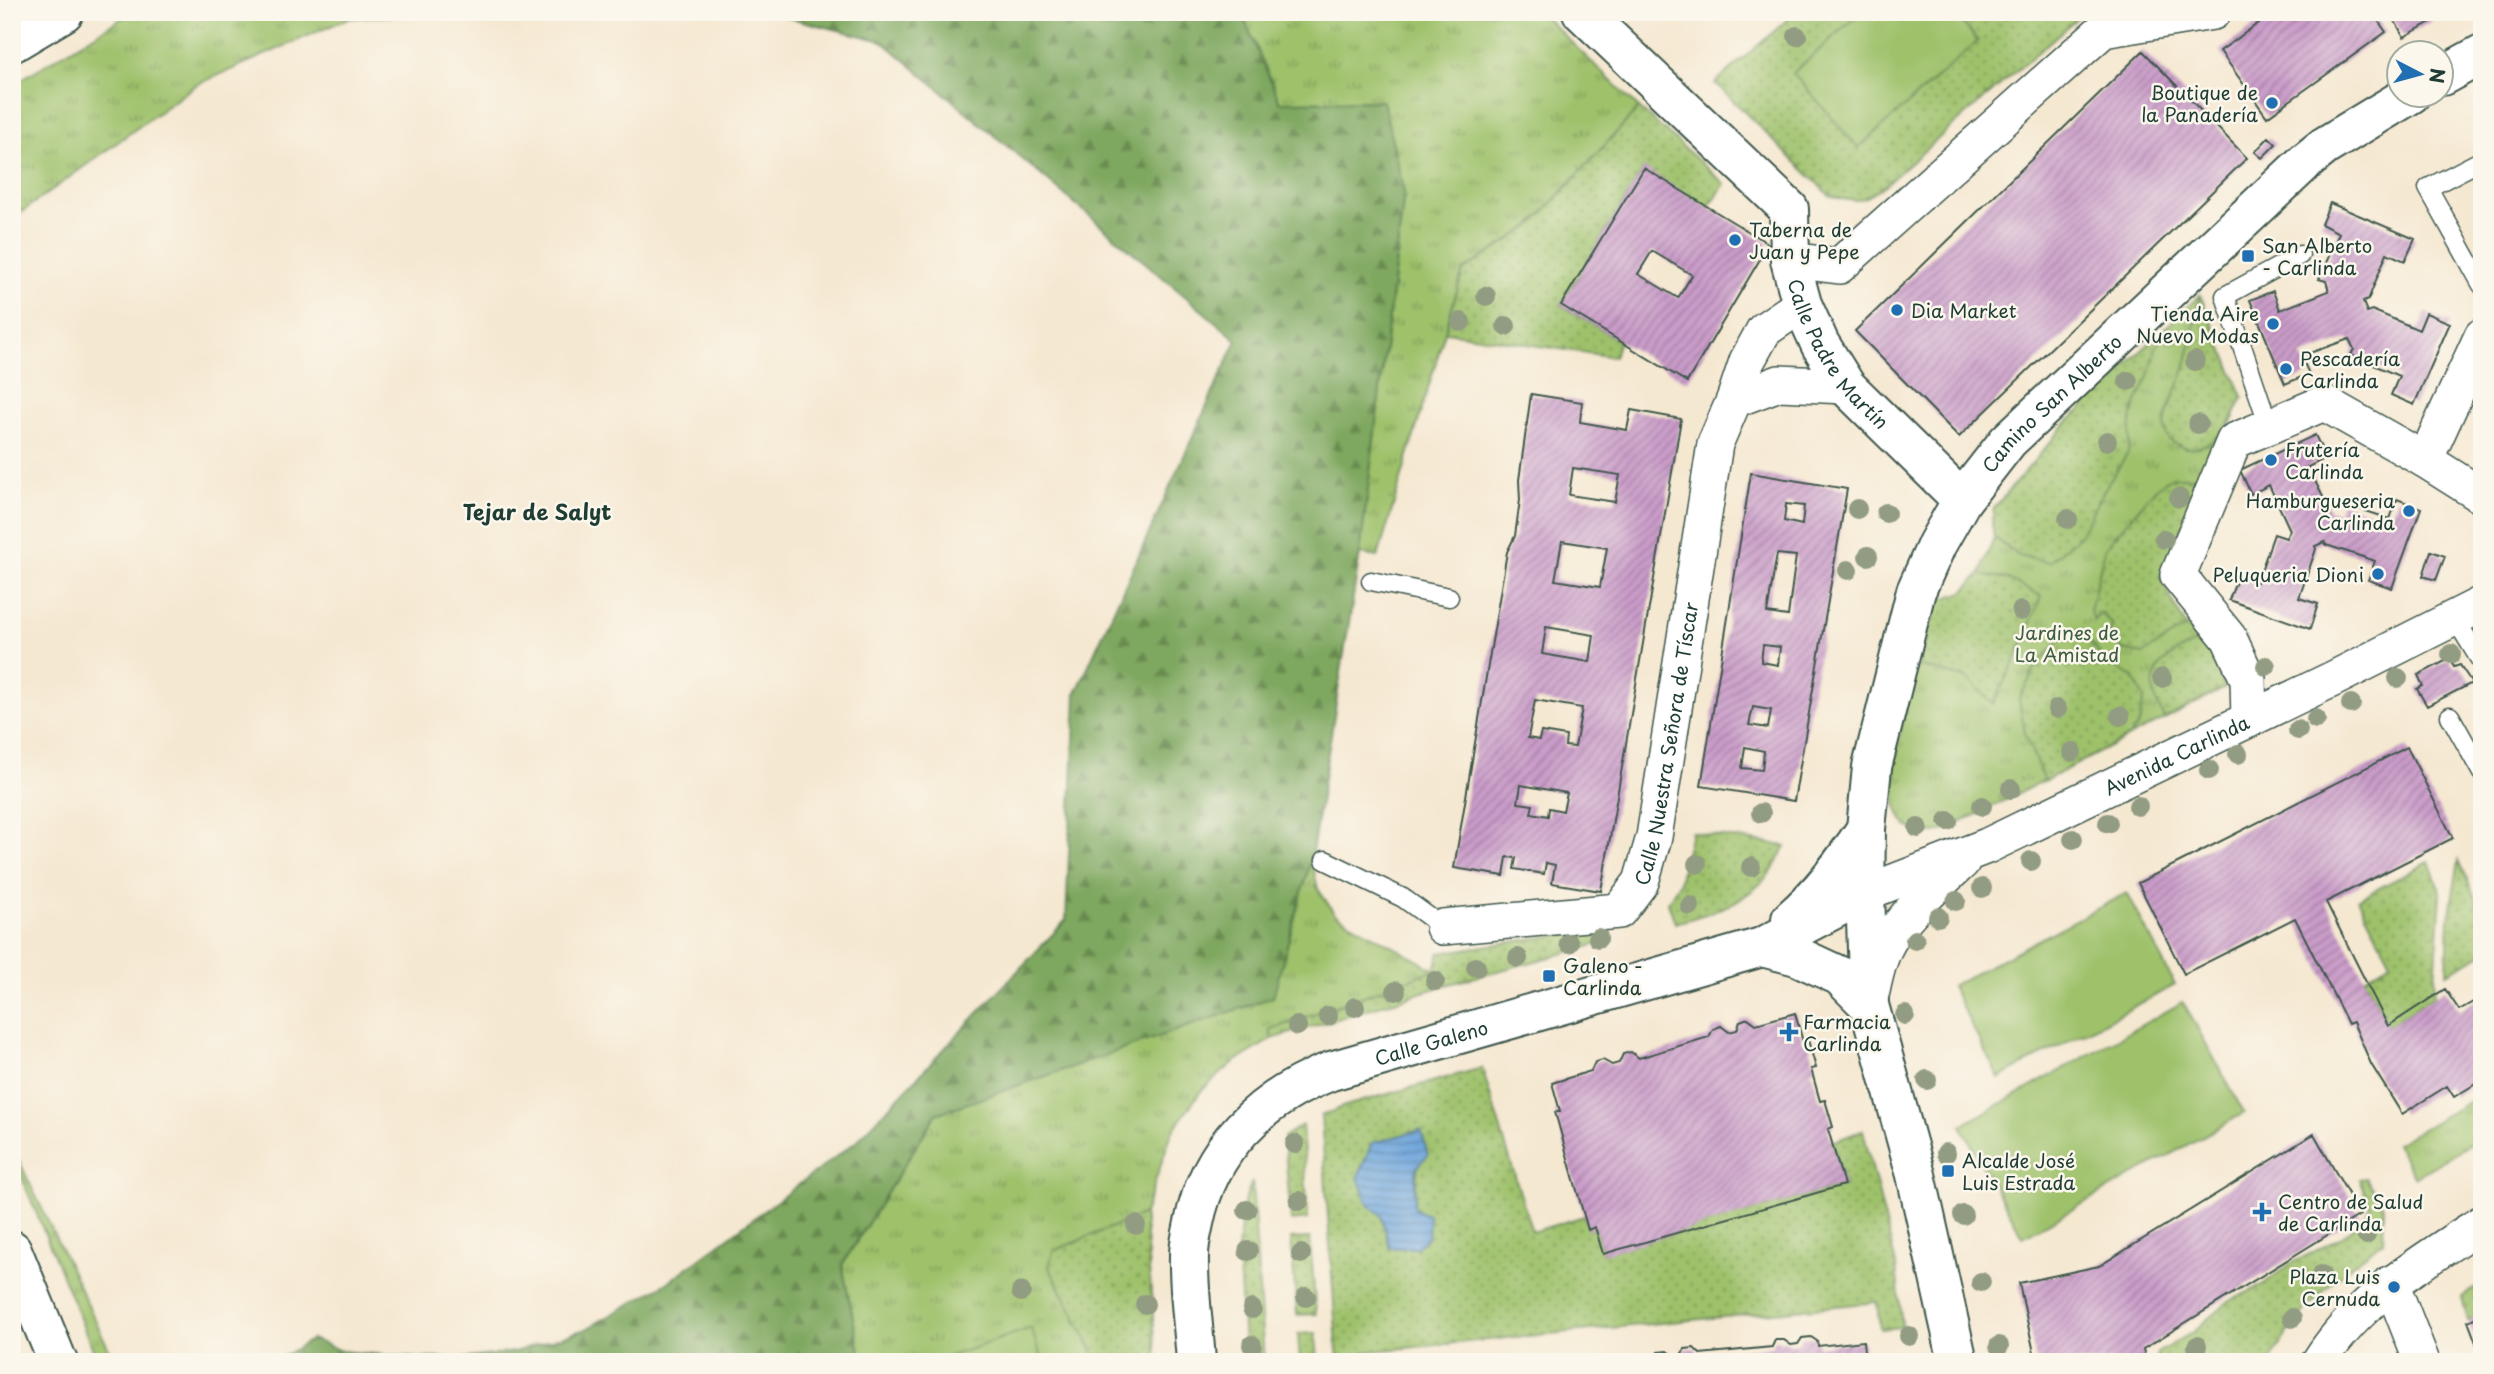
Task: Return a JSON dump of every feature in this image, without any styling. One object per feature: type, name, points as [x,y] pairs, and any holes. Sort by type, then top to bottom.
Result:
[{"type":"street","points":[[12,43],[64,12]]},
{"type":"street","name":"Calle Padre Martín","points":[[1582,12],[1789,209],[1790,260],[1802,304],[1819,344],[1846,386],[1962,500]]},
{"type":"street","points":[[1790,260],[1839,266],[2103,30],[2213,12]]},
{"type":"street","points":[[2456,68],[2482,54]]},
{"type":"street","name":"Camino San Alberto","points":[[1958,1362],[1916,1175],[1869,1005],[1865,893],[1866,829],[1872,767],[1916,591],[1937,544],[1962,500],[2008,441],[2305,162],[2325,146],[2388,108]]},
{"type":"street","name":"Calle Nuestra Señora de Tíscar","points":[[1443,927],[1619,911],[1641,882],[1654,837],[1715,444],[1747,361],[1764,330],[1802,304]]},
{"type":"street","points":[[2425,460],[2482,336]]},
{"type":"street","points":[[1734,400],[1779,383],[1846,386]]},
{"type":"street","points":[[2249,720],[2248,679],[2230,638],[2178,575],[2234,441],[2324,403],[2425,460],[2482,496]]},
{"type":"street","name":"Avenida Carlinda","points":[[1865,893],[1972,853],[2249,720],[2468,610]]},
{"type":"street","name":"Camino San Alberto","points":[[1762,947],[1813,899],[1866,829]]},
{"type":"street","points":[[1869,1005],[1877,968],[1892,936],[1930,891],[1972,853]]},
{"type":"street","name":"Calle Galeno","points":[[1196,1362],[1188,1253],[1200,1196],[1229,1142],[1261,1110],[1306,1081],[1331,1071],[1762,947],[1865,893]]},
{"type":"street","points":[[1762,947],[1797,956],[1840,976],[1869,1005]]},
{"type":"street","points":[[2319,1362],[2335,1336],[2391,1283],[2482,1223]]},
{"type":"street","points":[[12,1250],[58,1362]]},
{"type":"street","points":[[2391,1283],[2422,1362]]},
{"type":"lane","points":[[2482,160],[2428,188],[2482,285]]},
{"type":"lane","points":[[2269,426],[2224,296],[2300,255]]},
{"type":"lane","points":[[1371,582],[1449,597]]},
{"type":"lane","points":[[2468,610],[2479,659]]},
{"type":"lane","points":[[2449,716],[2482,773]]},
{"type":"lane","points":[[1325,860],[1403,898],[1443,927]]},
{"type":"green space","points":[[132,12],[354,12],[349,18],[196,85],[12,219],[12,85]]},
{"type":"green space","points":[[354,12],[478,12],[349,18]]},
{"type":"green space","points":[[766,12],[1241,12],[1280,102],[1383,101],[1404,193],[1360,554],[1311,859],[1273,997],[936,1114],[842,1265],[862,1362],[274,1362],[312,1339],[341,1351],[415,1358],[469,1358],[514,1352],[586,1329],[667,1283],[857,1141],[1066,920],[1076,693],[1237,340],[882,41]]},
{"type":"green space","points":[[1241,12],[1540,12],[1639,108],[1532,225],[1463,271],[1378,557],[1360,554],[1404,193],[1383,101],[1280,102]]},
{"type":"green space","points":[[1796,12],[1862,12],[1793,73],[1978,40],[1953,12],[2084,12],[1886,184],[1865,198],[1846,200],[1829,195],[1715,83]]},
{"type":"green space","points":[[1862,12],[1953,12],[1978,41],[1858,148],[1793,73]]},
{"type":"green space","points":[[1639,108],[1725,184],[1708,208],[1644,169],[1561,305],[1619,340],[1614,357],[1445,332],[1463,271],[1532,225]]},
{"type":"green space","name":"Jardines de La Amistad","points":[[2200,295],[2243,397],[2160,577],[2186,627],[2213,649],[2225,688],[1946,829],[1930,833],[1910,828],[1902,820],[1895,800],[1898,744],[1913,680],[1938,601],[1964,592],[1980,574],[1994,537],[1994,508],[2065,425]]},
{"type":"green space","points":[[2200,295],[2243,397],[2231,420],[2215,439],[2199,447],[2189,448],[2169,439],[2165,423],[2185,369]]},
{"type":"green space","points":[[2168,325],[2163,339],[2157,344],[2149,376],[2132,414],[2128,453],[2079,536],[2050,562],[2019,556],[1994,537],[1994,508],[2065,425]]},
{"type":"green space","points":[[2173,477],[2205,477],[2160,577],[2186,627],[2143,654],[2123,650],[2109,635],[2113,625],[2101,613],[2094,620],[2090,611],[2105,548],[2158,486]]},
{"type":"green space","points":[[1980,574],[2008,579],[2041,596],[2021,648],[1993,704],[1968,679],[1918,666],[1938,600],[1964,592]]},
{"type":"green space","points":[[2079,630],[2108,663],[2133,677],[2144,698],[2139,724],[2129,737],[2044,781],[2025,734],[2019,699],[2037,665],[2065,635]]},
{"type":"green space","points":[[2201,640],[2213,649],[2225,688],[2164,719],[2154,693],[2156,673],[2167,659]]},
{"type":"green space","points":[[1691,832],[1786,846],[1774,867],[1752,891],[1715,911],[1675,923],[1668,902],[1679,883]]},
{"type":"green space","points":[[1311,859],[1318,889],[1335,914],[1435,970],[1270,1030],[1272,1039],[1233,1063],[1201,1091],[1172,1132],[1144,1214],[1157,1362],[862,1362],[842,1265],[936,1114],[1272,997]]},
{"type":"green space","points":[[2459,860],[2482,914],[2482,954],[2447,973],[2449,918]]},
{"type":"green space","points":[[2429,862],[2441,893],[2434,996],[2388,1026],[2364,978],[2391,962],[2358,899]]},
{"type":"green space","points":[[2127,893],[2175,985],[1999,1078],[1951,986]]},
{"type":"green space","points":[[1610,927],[1613,940],[1446,985],[1272,1039],[1270,1030],[1435,970],[1439,953]]},
{"type":"green space","points":[[2183,1002],[2244,1113],[2023,1237],[1961,1126]]},
{"type":"green space","points":[[1482,1068],[1532,1232],[1584,1216],[1588,1229],[1595,1227],[1603,1253],[1844,1185],[1832,1142],[1863,1130],[1896,1265],[1902,1327],[1880,1329],[1877,1302],[1364,1352],[1365,1362],[1338,1362],[1321,1116],[1345,1106]],"holes":[[[1421,1130],[1414,1208],[1390,1248],[1381,1215],[1358,1177],[1372,1143]]]},
{"type":"green space","points":[[2482,1094],[2482,1137],[2415,1177],[2396,1144]]},
{"type":"green space","points":[[1302,1125],[1308,1219],[1291,1221],[1284,1137]]},
{"type":"green space","points":[[12,1146],[115,1362],[98,1362],[12,1154]]},
{"type":"green space","points":[[2366,1178],[2384,1207],[2383,1242],[2319,1295],[2292,1327],[2270,1362],[2156,1362],[2157,1353],[2193,1332],[2226,1303],[2262,1285],[2290,1264],[2340,1238],[2366,1215],[2370,1206],[2359,1179]]},
{"type":"green space","points":[[1252,1182],[1264,1362],[1245,1362],[1238,1250],[1243,1205]]},
{"type":"green space","points":[[1144,1214],[1157,1362],[1099,1362],[1049,1267],[1053,1251]]},
{"type":"green space","points":[[1310,1238],[1316,1314],[1297,1315],[1291,1239]]},
{"type":"green space","points":[[2482,1284],[2482,1314],[2468,1321],[2462,1297]]},
{"type":"green space","points":[[1031,1328],[1043,1362],[933,1362]]},
{"type":"green space","points":[[1316,1333],[1318,1362],[1300,1362],[1298,1334]]},
{"type":"water","points":[[1421,1130],[1428,1155],[1416,1169],[1414,1208],[1429,1216],[1428,1237],[1416,1248],[1390,1248],[1381,1215],[1368,1204],[1358,1177],[1372,1143]]},
{"type":"building","points":[[2274,12],[2372,12],[2386,32],[2267,117],[2220,51]]},
{"type":"building","points":[[2399,12],[2427,12],[2432,21],[2404,37],[2392,16]]},
{"type":"building","points":[[2143,51],[2247,158],[1959,437],[1855,331]]},
{"type":"building","points":[[2269,137],[2276,144],[2262,158],[2255,152]]},
{"type":"building","points":[[1644,168],[1769,244],[1687,382],[1561,305]],"holes":[[[1652,251],[1692,275],[1678,298],[1638,274]]]},
{"type":"building","points":[[2330,203],[2415,239],[2405,261],[2387,253],[2368,300],[2363,302],[2367,312],[2372,310],[2419,330],[2426,313],[2450,323],[2414,405],[2391,395],[2399,376],[2351,355],[2354,349],[2349,339],[2301,356],[2309,374],[2285,384],[2250,300],[2273,291],[2280,310],[2329,291],[2326,281],[2319,279],[2339,233],[2321,224]]},
{"type":"building","points":[[1531,394],[1582,402],[1580,422],[1627,430],[1631,410],[1681,419],[1601,891],[1552,883],[1555,865],[1546,863],[1544,874],[1514,869],[1516,858],[1507,857],[1504,876],[1454,868],[1507,552],[1515,536],[1520,500],[1519,480]],"holes":[[[1573,468],[1620,475],[1615,502],[1569,495]],[[1562,541],[1607,548],[1600,587],[1555,580]],[[1546,627],[1594,635],[1590,662],[1542,654]],[[1535,700],[1582,708],[1575,747],[1565,746],[1566,736],[1541,732],[1539,740],[1528,738]],[[1521,785],[1567,793],[1563,811],[1549,808],[1548,816],[1531,813],[1533,805],[1518,803]]]},
{"type":"building","points":[[2315,435],[2326,458],[2308,467],[2330,511],[2339,512],[2342,503],[2390,519],[2397,499],[2421,508],[2392,588],[2368,580],[2375,561],[2326,545],[2325,542],[2315,546],[2299,598],[2318,604],[2310,629],[2229,600],[2238,576],[2257,582],[2274,534],[2286,538],[2290,530],[2269,485],[2251,494],[2240,470]]},
{"type":"building","points":[[1751,473],[1847,489],[1794,801],[1701,786]],"holes":[[[1786,504],[1804,506],[1802,525],[1784,521]],[[1777,554],[1796,556],[1788,616],[1767,613]],[[1763,645],[1780,647],[1778,665],[1761,662]],[[1753,707],[1771,710],[1768,728],[1749,725]],[[1745,747],[1764,751],[1762,770],[1742,768]]]},
{"type":"building","points":[[2431,551],[2445,556],[2436,580],[2423,576]]},
{"type":"building","points":[[2449,659],[2454,667],[2460,665],[2472,683],[2427,706],[2417,689],[2423,686],[2418,675]]},
{"type":"building","points":[[2407,747],[2453,838],[2326,902],[2388,1026],[2445,989],[2459,1010],[2482,997],[2482,1080],[2454,1097],[2447,1086],[2402,1114],[2371,1064],[2353,1022],[2348,1024],[2295,918],[2184,974],[2138,883]]},
{"type":"building","points":[[1795,1013],[1803,1042],[1808,1040],[1816,1068],[1811,1069],[1820,1101],[1825,1100],[1833,1127],[1828,1129],[1844,1185],[1603,1254],[1595,1227],[1588,1230],[1555,1112],[1560,1111],[1552,1083],[1591,1071],[1595,1062],[1603,1060],[1612,1065],[1619,1063],[1623,1054],[1631,1052],[1639,1058],[1709,1037],[1713,1029],[1721,1026],[1729,1032],[1737,1030],[1740,1021],[1748,1018],[1756,1024]]},
{"type":"building","points":[[2314,1134],[2360,1215],[2143,1349],[2146,1362],[2036,1362],[2019,1283],[2099,1266]]},
{"type":"building","points":[[2482,1314],[2482,1356],[2481,1356],[2468,1321]]},
{"type":"building","points":[[1811,1337],[1817,1341],[1818,1346],[1863,1341],[1865,1362],[1635,1360],[1654,1358],[1658,1352],[1667,1351],[1673,1356],[1680,1356],[1685,1349],[1694,1348],[1700,1354],[1772,1347],[1775,1340],[1784,1340],[1791,1345],[1798,1344],[1802,1338]]},
{"type":"place","name":"Boutique de la Panadería","points":[[2272,103]]},
{"type":"place","name":"Taberna de Juan y Pepe","points":[[1735,240]]},
{"type":"place","name":"San Alberto - Carlinda","points":[[2248,256]]},
{"type":"place","name":"Dia Market","points":[[1897,310]]},
{"type":"place","name":"Tienda Aire Nuevo Modas","points":[[2273,324]]},
{"type":"place","name":"Pescadería Carlinda","points":[[2286,369]]},
{"type":"place","name":"Frutería Carlinda","points":[[2271,460]]},
{"type":"place","name":"Hamburgueseria Carlinda","points":[[2409,511]]},
{"type":"place","name":"Peluqueria Dioni","points":[[2378,574]]},
{"type":"place","name":"Galeno - Carlinda","points":[[1549,976]]},
{"type":"place","name":"Farmacia Carlinda","points":[[1789,1032]]},
{"type":"place","name":"Alcalde José Luis Estrada","points":[[1948,1171]]},
{"type":"place","name":"Centro de Salud de Carlinda","points":[[2262,1212]]},
{"type":"place","name":"Plaza Luis Cernuda","points":[[2394,1287]]},
{"type":"district","name":"Tejar de Salyt","points":[[537,511]]}]
